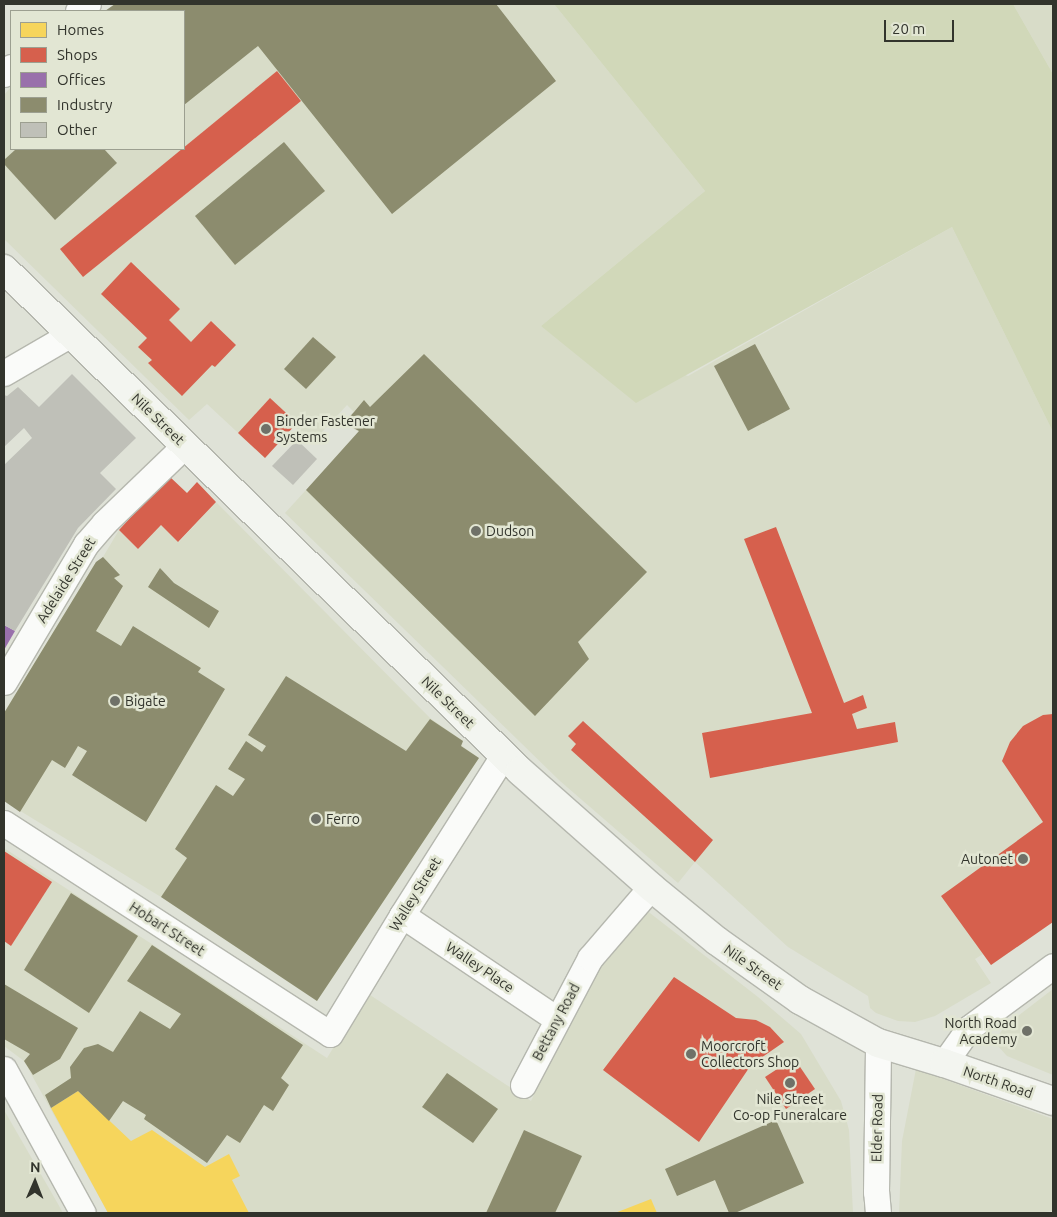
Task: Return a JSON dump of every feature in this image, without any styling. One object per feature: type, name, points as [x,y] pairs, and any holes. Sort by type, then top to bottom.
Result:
[{"type":"main road","name":"Nile Street","points":[[4,269],[504,756],[651,887],[717,941],[792,994],[878,1043],[944,1063]]},
{"type":"main road","name":"North Road","points":[[944,1063],[1053,1102]]},
{"type":"street","points":[[4,373],[71,334]]},
{"type":"street","name":"Adelaide Street","points":[[4,682],[86,544],[104,523],[185,445]]},
{"type":"street","name":"Walley Street","points":[[330,1034],[402,915],[504,756]]},
{"type":"street","name":"Hobart Street","points":[[4,823],[330,1034]]},
{"type":"street","name":"Bettany Road","points":[[523,1085],[590,958],[651,887]]},
{"type":"street","name":"Walley Place","points":[[402,915],[557,1019]]},
{"type":"street","points":[[944,1063],[969,1028],[1053,966]]},
{"type":"street","name":"Elder Road","points":[[878,1043],[876,1192],[878,1213]]},
{"type":"street","points":[[4,1069],[83,1213]]},
{"type":"shaded area","points":[[115,4],[554,4],[705,191],[541,326],[688,376],[952,227],[1053,432],[1053,922],[991,965],[983,954],[975,959],[991,983],[935,1016],[915,1022],[898,1021],[876,1013],[870,1008],[868,996],[788,947],[695,862],[678,883],[560,781],[285,513],[359,432],[344,423],[354,412],[347,405],[312,443],[294,426],[265,458],[207,404],[189,420],[4,239],[4,95],[10,88],[10,150],[185,150],[185,10],[106,10]]},
{"type":"shaded area","points":[[554,4],[1013,4],[1053,74],[1053,432],[952,227],[636,403],[541,326],[705,191]]},
{"type":"shaded area","points":[[1013,4],[1053,4],[1053,74]]},
{"type":"shaded area","points":[[216,502],[430,718],[463,741],[462,746],[479,758],[317,1001],[161,897],[4,801],[4,713],[96,562],[103,557],[119,530],[138,549],[161,525],[179,542]]},
{"type":"shaded area","points":[[4,848],[327,1058],[367,993],[531,1101],[593,971],[646,910],[758,997],[801,1034],[841,1101],[849,1130],[853,1213],[108,1213],[24,1061],[4,1046]]},
{"type":"shaded area","name":"North Road Academy","points":[[1053,989],[1053,1075],[1007,1056],[997,1045],[998,1036],[1005,1026]]},
{"type":"shaded area","points":[[916,1069],[1053,1119],[1053,1211],[1037,1213],[899,1213],[902,1141]]},
{"type":"shaded area","points":[[4,1110],[58,1204],[63,1213],[4,1213]]},
{"type":"building: Homes","points":[[78,1091],[131,1141],[152,1130],[205,1167],[229,1154],[240,1176],[232,1180],[249,1213],[108,1213],[51,1108]]},
{"type":"building: Homes","points":[[651,1199],[657,1213],[615,1213]]},
{"type":"building: Shops","points":[[277,71],[301,101],[83,277],[60,249],[181,150],[185,150],[185,146]]},
{"type":"building: Shops","points":[[131,262],[180,309],[169,320],[191,342],[211,321],[236,345],[215,367],[212,365],[182,396],[148,363],[152,360],[138,347],[147,338],[101,294]]},
{"type":"building: Shops","name":"Binder Fastener Systems","points":[[270,398],[297,423],[265,458],[238,433]]},
{"type":"building: Shops","points":[[169,476],[187,493],[197,482],[216,502],[178,542],[161,525],[138,549],[119,530]]},
{"type":"building: Shops","points":[[776,527],[844,703],[863,695],[867,708],[852,714],[857,729],[895,722],[898,742],[710,778],[702,733],[812,713],[744,539]]},
{"type":"building: Shops","name":"Autonet","points":[[1053,714],[1053,922],[991,965],[941,896],[1043,822],[1002,761],[1010,742],[1023,726],[1043,715]]},
{"type":"building: Shops","points":[[583,721],[713,840],[695,862],[571,750],[576,744],[568,736]]},
{"type":"building: Shops","points":[[4,851],[52,882],[11,946],[4,941]]},
{"type":"building: Shops","name":"Moorcroft Collectors Shop","points":[[674,977],[736,1018],[756,1020],[770,1027],[784,1042],[751,1065],[699,1142],[603,1070]]},
{"type":"building: Shops","name":"Nile Street Co-op Funeralcare","points":[[794,1058],[815,1089],[786,1109],[765,1077]]},
{"type":"building: Offices","points":[[4,625],[15,631],[4,650]]},
{"type":"building: Industry","points":[[115,4],[496,4],[556,81],[392,214],[258,46],[185,104],[185,10],[106,10]]},
{"type":"building: Industry","points":[[284,142],[325,191],[235,265],[195,216]]},
{"type":"building: Industry","points":[[15,150],[105,150],[117,163],[55,220],[4,164],[4,160]]},
{"type":"building: Industry","points":[[313,337],[336,357],[306,389],[284,369]]},
{"type":"building: Industry","points":[[755,344],[790,409],[748,431],[714,366]]},
{"type":"building: Industry","name":"Dudson","points":[[424,354],[647,572],[578,642],[589,659],[535,716],[306,490],[359,431],[344,423],[364,400],[370,407]]},
{"type":"building: Industry","name":"Bigate","points":[[103,557],[120,575],[114,578],[123,586],[96,631],[121,646],[133,626],[201,668],[198,672],[225,689],[146,822],[72,775],[87,751],[78,746],[65,768],[52,760],[20,812],[4,801],[4,713],[96,562]]},
{"type":"building: Industry","points":[[160,568],[174,583],[219,611],[209,628],[148,587]]},
{"type":"building: Industry","name":"Ferro","points":[[286,676],[406,751],[430,719],[463,741],[461,746],[479,758],[317,1001],[161,897],[187,858],[175,849],[216,785],[233,796],[245,779],[228,769],[246,741],[262,752],[266,746],[248,735]]},
{"type":"building: Industry","points":[[71,893],[138,936],[89,1013],[24,970]]},
{"type":"building: Industry","points":[[152,945],[303,1045],[281,1078],[289,1085],[273,1111],[264,1105],[240,1143],[227,1135],[207,1163],[144,1119],[146,1115],[123,1101],[109,1121],[78,1091],[51,1108],[45,1095],[71,1078],[70,1067],[84,1048],[98,1044],[113,1052],[140,1011],[170,1029],[181,1014],[127,981]]},
{"type":"building: Industry","points":[[4,984],[78,1028],[60,1059],[33,1075],[24,1061],[30,1054],[4,1039]]},
{"type":"building: Industry","points":[[447,1073],[498,1109],[473,1143],[422,1107]]},
{"type":"building: Industry","points":[[776,1120],[804,1183],[735,1213],[729,1213],[715,1180],[677,1196],[665,1169]]},
{"type":"building: Industry","points":[[524,1130],[582,1156],[555,1213],[486,1213]]},
{"type":"building: Other","points":[[72,374],[136,438],[100,473],[116,489],[78,528],[15,631],[4,625],[4,465],[32,438],[24,428],[4,447],[4,395],[7,396],[18,387],[39,407]]},
{"type":"building: Other","points":[[297,440],[317,459],[293,485],[272,466]]},
{"type":"place","name":"Binder Fastener Systems","points":[[266,429]]},
{"type":"place","name":"Dudson","points":[[476,531]]},
{"type":"place","name":"Bigate","points":[[115,701]]},
{"type":"place","name":"Ferro","points":[[316,819]]},
{"type":"place","name":"Autonet","points":[[1023,859]]},
{"type":"place","name":"North Road Academy","points":[[1027,1031]]},
{"type":"place","name":"Moorcroft Collectors Shop","points":[[691,1054]]},
{"type":"place","name":"Nile Street Co-op Funeralcare","points":[[790,1083]]}]
